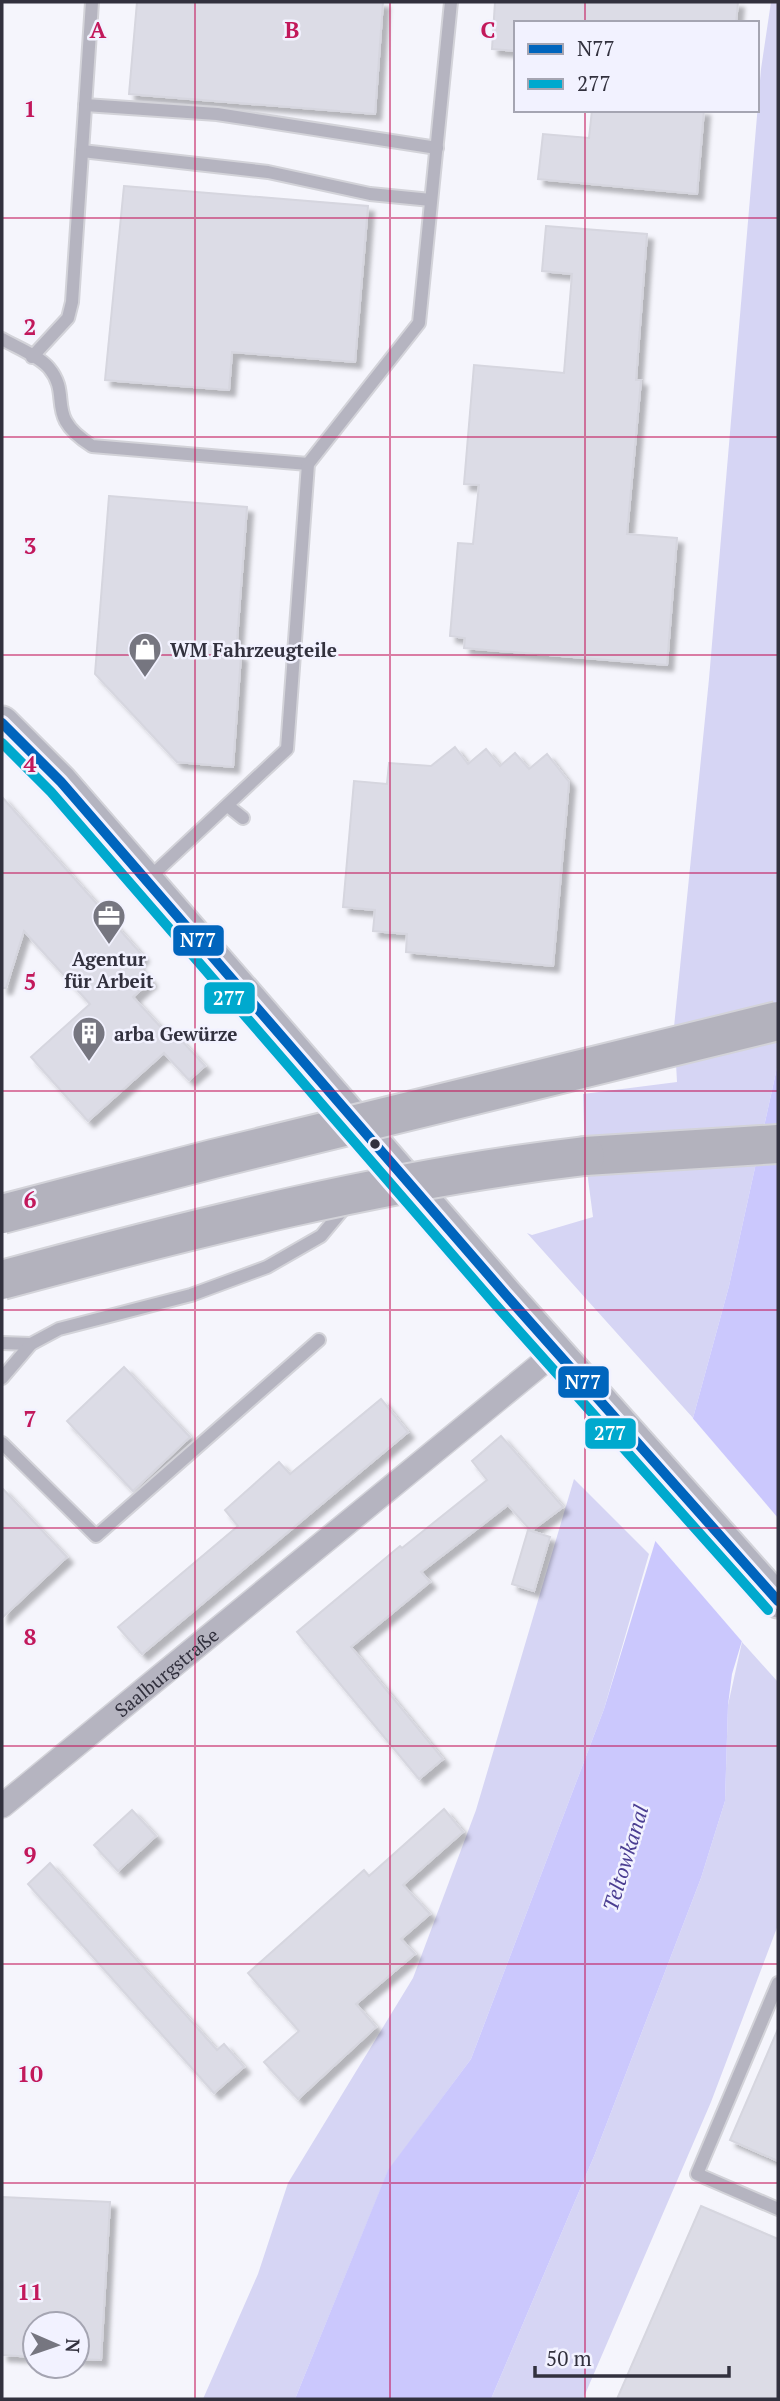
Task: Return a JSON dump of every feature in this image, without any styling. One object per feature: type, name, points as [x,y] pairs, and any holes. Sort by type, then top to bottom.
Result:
[{"type":"highway","points":[[2,1214],[213,1159],[778,1021]]},
{"type":"highway","points":[[2,1280],[259,1214],[454,1173],[585,1156],[778,1144]]},
{"type":"street","points":[[4,730],[61,782],[505,1294],[778,1601]]},
{"type":"street","name":"Saalburgstraße","points":[[2,1806],[557,1352]]},
{"type":"lane","points":[[32,357],[68,318],[92,2]]},
{"type":"lane","points":[[147,880],[287,749],[308,464],[419,323],[451,2]]},
{"type":"lane","points":[[85,105],[217,114],[437,148]]},
{"type":"lane","points":[[82,151],[268,172],[370,194],[432,200]]},
{"type":"lane","points":[[2,339],[48,366],[56,380],[60,411],[72,433],[92,446],[308,464]]},
{"type":"lane","points":[[228,806],[243,818]]},
{"type":"lane","points":[[2,1378],[31,1344],[59,1329],[191,1295],[267,1267],[321,1236],[345,1206],[413,1187]]},
{"type":"lane","points":[[2,1443],[96,1536],[319,1340]]},
{"type":"lane","points":[[2,1343],[31,1344]]},
{"type":"lane","points":[[778,1983],[697,2174],[778,2209]]},
{"type":"shaded area","points":[[771,2],[778,2],[778,1063],[729,1286],[693,1418],[527,1233],[532,1235],[593,1217],[585,1156],[583,1094],[677,1082],[674,1027],[709,679],[761,69]]},
{"type":"shaded area","points":[[574,1479],[649,1554],[604,1709],[471,2059],[388,2171],[295,2399],[203,2399],[258,2274],[288,2183],[413,1978],[476,1810]]},
{"type":"shaded area","points":[[742,1642],[778,1682],[778,1925],[711,2102],[583,2399],[491,2399],[595,2154],[701,1878],[725,1801],[728,1705]]},
{"type":"water","name":"Teltowkanal","points":[[778,1063],[778,1521],[732,1674],[728,1705],[725,1801],[701,1878],[595,2154],[491,2399],[295,2399],[388,2170],[471,2059],[604,1709],[693,1418],[729,1286]]},
{"type":"pier","points":[[690,1415],[778,1518],[778,1533],[745,1645],[651,1536]]},
{"type":"building","points":[[137,2],[383,2],[375,114],[129,94]]},
{"type":"building","points":[[495,2],[738,2],[736,21],[514,21],[514,51],[492,49]]},
{"type":"building","points":[[592,112],[704,112],[697,194],[538,179],[543,134],[589,138]]},
{"type":"building","points":[[124,186],[368,206],[355,362],[232,352],[229,390],[105,380]]},
{"type":"building","points":[[546,226],[647,234],[636,380],[641,380],[627,534],[677,538],[667,665],[464,648],[465,638],[450,636],[458,543],[473,544],[479,485],[464,484],[474,365],[564,373],[572,274],[542,271]]},
{"type":"building","points":[[109,496],[247,507],[236,654],[241,655],[233,767],[177,762],[95,674]]},
{"type":"building","points":[[455,747],[468,764],[486,749],[500,766],[515,753],[529,769],[547,754],[569,782],[553,966],[406,952],[407,934],[373,931],[375,910],[343,907],[354,781],[387,784],[389,763],[431,766]]},
{"type":"building","points":[[2,797],[143,956],[136,963],[151,981],[133,997],[166,1033],[171,1029],[205,1066],[189,1080],[164,1053],[88,1121],[31,1057],[90,1004],[24,931],[6,988],[2,988]]},
{"type":"building","points":[[124,1367],[190,1437],[133,1491],[67,1421]]},
{"type":"building","points":[[381,1399],[408,1432],[142,1654],[118,1627],[238,1526],[225,1510],[279,1462],[290,1474]]},
{"type":"building","points":[[501,1436],[563,1507],[531,1531],[508,1505],[421,1572],[430,1582],[351,1647],[443,1759],[419,1779],[297,1632],[400,1546],[402,1548],[487,1480],[472,1461]]},
{"type":"building","points":[[2,1488],[67,1557],[2,1618]]},
{"type":"building","points":[[528,1530],[550,1537],[534,1591],[512,1584]]},
{"type":"building","points":[[444,1809],[463,1832],[403,1885],[430,1914],[401,1939],[415,1954],[356,2004],[376,2027],[298,2099],[264,2062],[299,2031],[248,1973],[364,1870],[369,1876]]},
{"type":"building","points":[[132,1810],[156,1836],[118,1871],[94,1845]]},
{"type":"building","points":[[50,1863],[217,2050],[224,2044],[244,2067],[214,2093],[28,1884]]},
{"type":"building","points":[[778,2029],[778,2161],[730,2140]]},
{"type":"building","points":[[2,2197],[110,2202],[101,2360],[91,2360],[91,2310],[21,2310],[21,2356],[2,2355]]},
{"type":"building","points":[[701,2206],[778,2239],[778,2399],[617,2399]]},
{"type":"transit line","name":"N77","points":[[2,723],[61,782],[505,1294],[778,1601]]},
{"type":"transit line","name":"277","points":[[2,743],[51,792],[494,1303],[768,1610]]},
{"type":"place","name":"WM Fahrzeugteile","points":[[145,679]]},
{"type":"place","name":"Agentur für Arbeit","points":[[109,946]]},
{"type":"place","name":"arba Gewürze","points":[[89,1063]]}]
